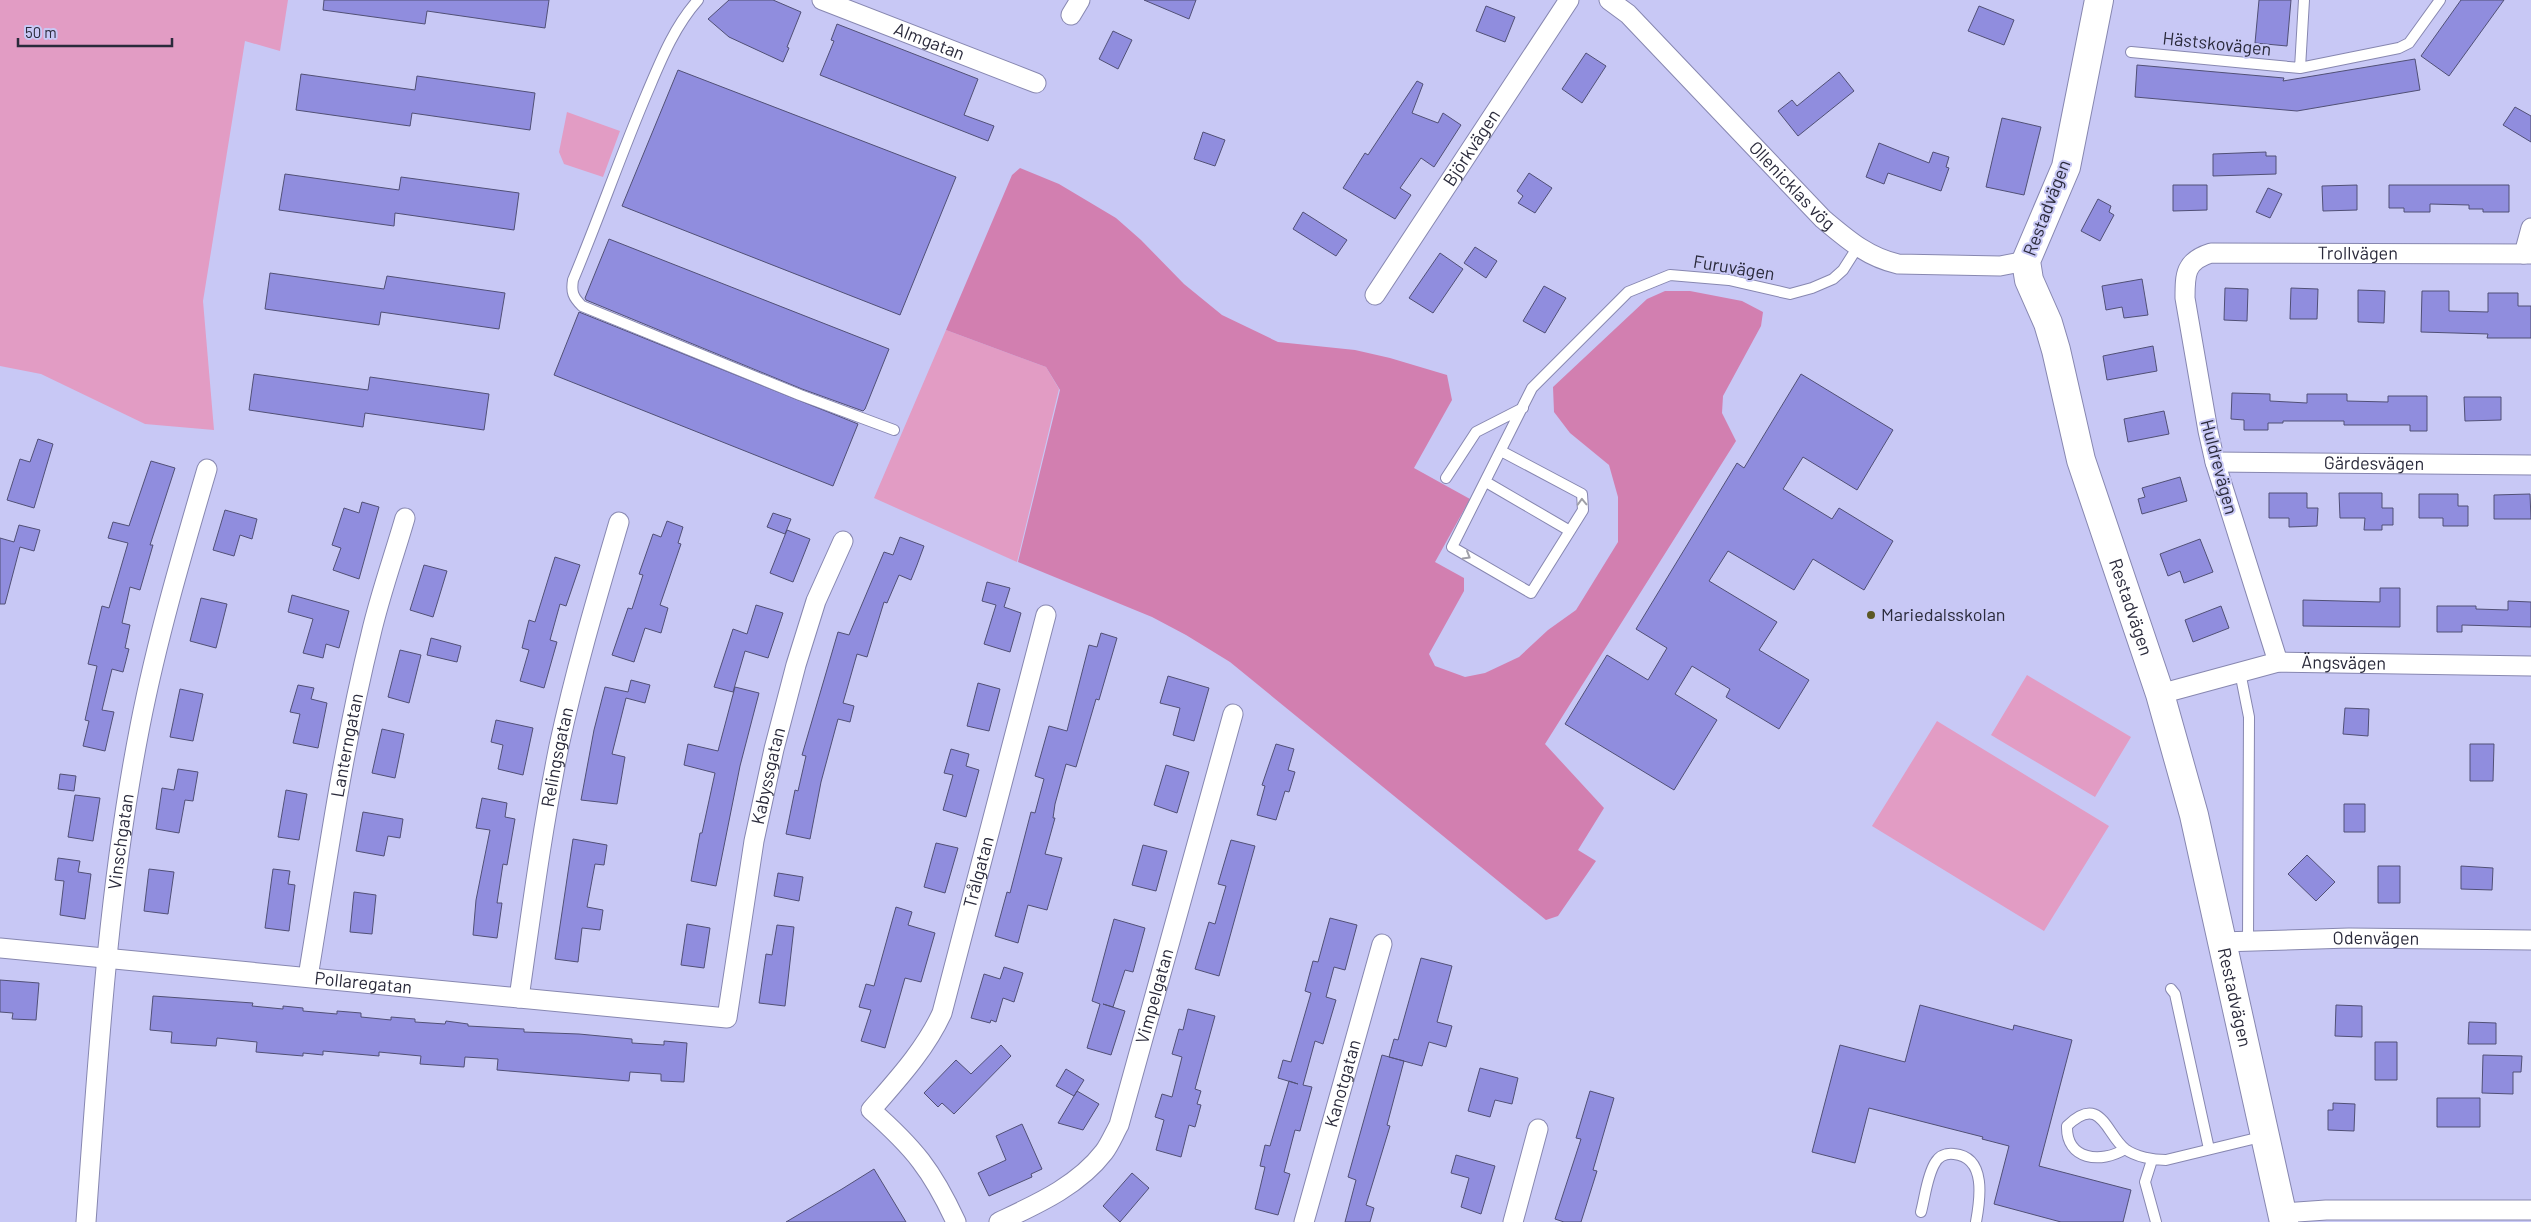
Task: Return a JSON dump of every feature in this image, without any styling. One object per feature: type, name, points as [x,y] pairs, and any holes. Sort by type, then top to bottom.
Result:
[{"type":"street","name":"Almgatan","points":[[822,0],[1036,83]]},
{"type":"street","name":"Björkvägen","points":[[1375,296],[1570,0]]},
{"type":"street","name":"Ollenicklas vög","points":[[1609,0],[1628,14],[1823,219],[1857,248],[1882,260],[1898,264],[2000,266],[2026,261]]},
{"type":"street","name":"Restadvägen","points":[[2099,0],[2066,167],[2026,261],[2029,280],[2045,315],[2056,350],[2081,460],[2160,694],[2194,815],[2235,941],[2266,1136],[2284,1218]]},
{"type":"street","points":[[2528,254],[2531,228]]},
{"type":"street","name":"Trollvägen","points":[[2189,267],[2198,257],[2211,253],[2528,254]]},
{"type":"street","name":"Huldrevägen","points":[[2189,267],[2185,278],[2185,298],[2206,422],[2215,462],[2278,662]]},
{"type":"street","name":"Gärdesvägen","points":[[2215,462],[2531,465]]},
{"type":"street","name":"Vinschgatan","points":[[86,1222],[106,958],[139,726],[166,610],[207,469]]},
{"type":"street","name":"Lanterngatan","points":[[308,977],[353,716],[371,632],[405,518]]},
{"type":"street","name":"Relingsgatan","points":[[519,998],[545,820],[559,746],[578,664],[619,522]]},
{"type":"street","name":"Kabyssgatan","points":[[727,1018],[754,840],[774,749],[796,665],[816,601],[843,541]]},
{"type":"street","name":"Trålgatan","points":[[956,1222],[924,1163],[902,1138],[871,1110],[920,1052],[942,1013],[1046,615]]},
{"type":"street","name":"Ängsvägen","points":[[2160,694],[2278,662],[2531,666]]},
{"type":"street","name":"Vimpelgatan","points":[[999,1222],[1040,1202],[1085,1172],[1105,1151],[1119,1125],[1232,714]]},
{"type":"street","name":"Odenvägen","points":[[2235,941],[2349,938],[2531,940]]},
{"type":"street","name":"Kanotgatan","points":[[1304,1222],[1382,944]]},
{"type":"street","name":"Pollaregatan","points":[[0,948],[727,1018]]},
{"type":"street","points":[[1513,1222],[1538,1129]]},
{"type":"street","points":[[2284,1218],[2326,1210],[2531,1210]]},
{"type":"lane","points":[[698,0],[683,18],[667,48],[631,130],[601,214],[572,280],[571,291],[575,299],[582,306],[590,310],[800,395],[894,430]]},
{"type":"lane","points":[[2300,68],[2304,0]]},
{"type":"lane","name":"Hästskovägen","points":[[2131,52],[2300,68],[2399,48],[2409,42],[2440,0]]},
{"type":"lane","name":"Furuvägen","points":[[1501,452],[1582,494],[1584,510],[1532,593],[1452,547],[1468,520],[1532,388],[1628,292],[1670,275],[1729,280],[1790,294],[1812,288],[1833,279],[1843,270],[1857,248]]},
{"type":"lane","points":[[1446,478],[1476,432],[1523,408]]},
{"type":"lane","points":[[1486,482],[1570,531]]},
{"type":"lane","points":[[2235,941],[2249,717],[2240,672]]},
{"type":"lane","points":[[2171,989],[2175,994],[2209,1150]]},
{"type":"lane","points":[[2125,1149],[2115,1155],[2097,1158],[2078,1152],[2067,1138],[2067,1126],[2076,1118],[2085,1114],[2095,1115],[2108,1126],[2125,1149],[2152,1160],[2166,1160],[2266,1136]]},
{"type":"lane","points":[[1921,1212],[1935,1164],[1941,1156],[1949,1153],[1958,1154],[1968,1160],[1979,1181],[1980,1195],[1976,1222]]},
{"type":"lane","points":[[2152,1160],[2145,1182],[2156,1222]]},
{"type":"shaded area","points":[[0,0],[288,0],[280,51],[245,41],[203,301],[214,430],[145,424],[41,374],[0,366]]},
{"type":"shaded area","points":[[567,112],[620,131],[603,177],[564,164],[559,152]]},
{"type":"shaded area","points":[[1020,168],[1059,184],[1116,218],[1141,240],[1184,284],[1222,315],[1278,342],[1355,350],[1447,375],[1452,400],[1414,468],[1470,499],[1435,562],[1464,578],[1464,591],[1429,654],[1435,666],[1465,677],[1485,673],[1519,657],[1548,630],[1576,610],[1618,542],[1618,497],[1609,465],[1570,433],[1554,412],[1553,387],[1647,299],[1665,291],[1690,291],[1742,301],[1763,312],[1761,326],[1723,396],[1722,413],[1736,441],[1545,744],[1604,808],[1578,850],[1596,861],[1558,916],[1546,920],[1230,662],[1152,617],[1018,562],[1060,390],[1046,367],[946,330],[1012,175]]},
{"type":"shaded area","points":[[946,330],[1046,367],[1059,389],[1017,562],[874,498]]},
{"type":"shaded area","points":[[2027,675],[2131,737],[2095,797],[1991,735]]},
{"type":"shaded area","points":[[1937,721],[2109,826],[2044,931],[1872,826]]},
{"type":"building","points":[[324,0],[549,0],[545,28],[427,11],[425,24],[323,10]]},
{"type":"building","points":[[729,0],[773,0],[801,12],[783,62],[729,37],[708,19]]},
{"type":"building","points":[[1144,0],[1196,0],[1189,19]]},
{"type":"building","points":[[2259,0],[2291,0],[2287,46],[2255,43]]},
{"type":"building","points":[[2461,0],[2504,0],[2449,76],[2421,56]]},
{"type":"building","points":[[1486,6],[1515,17],[1505,42],[1476,31]]},
{"type":"building","points":[[1979,6],[2014,20],[2004,45],[1968,31]]},
{"type":"building","points":[[837,24],[978,79],[964,115],[994,126],[988,141],[820,75],[834,41],[831,40]]},
{"type":"building","points":[[1113,31],[1132,40],[1118,69],[1099,59]]},
{"type":"building","points":[[1586,53],[1606,66],[1582,103],[1562,89]]},
{"type":"building","points":[[2415,59],[2420,90],[2297,111],[2135,97],[2137,65],[2284,78],[2283,81]]},
{"type":"building","points":[[678,70],[956,177],[900,315],[622,206]]},
{"type":"building","points":[[1839,72],[1854,91],[1798,136],[1778,111],[1792,100],[1797,106]]},
{"type":"building","points":[[301,74],[415,90],[417,76],[535,93],[530,130],[412,113],[410,126],[296,110]]},
{"type":"building","points":[[1417,81],[1423,84],[1412,113],[1438,123],[1443,113],[1461,125],[1434,167],[1421,158],[1400,188],[1411,195],[1395,219],[1343,188],[1365,153],[1368,155]]},
{"type":"building","points":[[2515,107],[2531,116],[2531,142],[2503,125]]},
{"type":"building","points":[[2002,118],[2041,127],[2024,195],[1986,187]]},
{"type":"building","points":[[1203,132],[1225,140],[1215,166],[1194,159]]},
{"type":"building","points":[[1879,143],[1929,163],[1933,152],[1949,157],[1946,167],[1949,168],[1941,191],[1888,173],[1884,184],[1866,177]]},
{"type":"building","points":[[2266,152],[2266,156],[2276,156],[2276,174],[2213,176],[2213,154]]},
{"type":"building","points":[[1529,173],[1552,188],[1535,213],[1518,203],[1523,196],[1517,191]]},
{"type":"building","points":[[285,174],[399,190],[401,177],[519,193],[514,230],[395,213],[394,226],[279,210]]},
{"type":"building","points":[[2173,185],[2207,185],[2207,210],[2173,211]]},
{"type":"building","points":[[2357,185],[2357,210],[2323,211],[2322,186]]},
{"type":"building","points":[[2389,185],[2509,185],[2509,212],[2483,212],[2483,209],[2469,209],[2469,205],[2430,204],[2430,212],[2404,212],[2404,208],[2389,208]]},
{"type":"building","points":[[2268,188],[2282,194],[2270,218],[2256,212]]},
{"type":"building","points":[[2098,199],[2111,206],[2109,212],[2114,215],[2100,241],[2081,231]]},
{"type":"building","points":[[1303,212],[1347,240],[1336,256],[1293,229]]},
{"type":"building","points":[[609,239],[889,349],[865,409],[863,411],[802,389],[586,300],[585,298]]},
{"type":"building","points":[[1475,247],[1497,261],[1486,278],[1464,263]]},
{"type":"building","points":[[1440,253],[1463,269],[1433,313],[1409,298]]},
{"type":"building","points":[[270,273],[384,289],[387,276],[505,293],[499,329],[381,312],[379,325],[265,309]]},
{"type":"building","points":[[2142,279],[2148,315],[2124,318],[2122,307],[2106,310],[2102,286]]},
{"type":"building","points":[[1544,286],[1566,298],[1545,333],[1523,321]]},
{"type":"building","points":[[2225,288],[2248,289],[2247,321],[2224,320]]},
{"type":"building","points":[[2291,288],[2318,289],[2317,319],[2290,319]]},
{"type":"building","points":[[2358,290],[2385,291],[2384,323],[2358,322]]},
{"type":"building","points":[[2422,291],[2449,291],[2449,311],[2488,312],[2488,293],[2518,293],[2518,306],[2531,306],[2531,338],[2487,338],[2488,334],[2421,332]]},
{"type":"building","points":[[579,312],[858,424],[833,486],[554,375]]},
{"type":"building","points":[[2153,346],[2157,371],[2107,380],[2103,356]]},
{"type":"building","points":[[254,374],[368,390],[370,377],[489,394],[484,430],[365,413],[363,427],[249,410]]},
{"type":"building","points":[[1801,374],[1893,430],[1857,490],[1803,457],[1783,489],[1832,519],[1839,508],[1893,541],[1864,590],[1813,559],[1794,590],[1728,551],[1709,581],[1777,622],[1759,650],[1809,680],[1779,729],[1726,697],[1730,689],[1692,666],[1675,694],[1717,720],[1674,790],[1565,724],[1607,655],[1648,680],[1667,648],[1636,629],[1737,463],[1744,468]]},
{"type":"building","points":[[2232,393],[2270,394],[2270,401],[2307,403],[2307,394],[2347,394],[2347,401],[2388,402],[2388,396],[2427,396],[2427,431],[2410,431],[2410,425],[2344,425],[2344,421],[2283,421],[2283,423],[2268,423],[2268,430],[2244,430],[2244,420],[2231,419]]},
{"type":"building","points":[[2464,397],[2501,397],[2501,420],[2465,421]]},
{"type":"building","points":[[2164,411],[2169,434],[2128,442],[2124,419]]},
{"type":"building","points":[[38,439],[53,444],[34,508],[7,500],[20,459],[30,462]]},
{"type":"building","points":[[151,461],[175,468],[150,545],[153,545],[140,590],[130,587],[122,623],[130,625],[125,648],[129,649],[123,672],[112,669],[102,710],[114,712],[105,751],[83,746],[89,721],[85,720],[97,666],[88,664],[102,606],[109,608],[128,543],[108,538],[113,522],[129,526]]},
{"type":"building","points":[[2180,477],[2187,501],[2142,514],[2138,499],[2145,497],[2142,488]]},
{"type":"building","points":[[2269,493],[2307,493],[2307,508],[2318,508],[2317,526],[2289,527],[2289,518],[2269,518]]},
{"type":"building","points":[[2339,493],[2382,493],[2382,508],[2393,508],[2393,525],[2382,525],[2382,530],[2364,530],[2365,518],[2340,518]]},
{"type":"building","points":[[2419,494],[2458,494],[2458,506],[2468,506],[2468,526],[2443,526],[2443,518],[2419,518]]},
{"type":"building","points":[[2530,494],[2531,519],[2494,519],[2494,495]]},
{"type":"building","points":[[362,502],[379,507],[359,579],[333,570],[341,548],[332,545],[344,508],[359,513]]},
{"type":"building","points":[[225,510],[257,519],[252,539],[240,535],[234,556],[213,550]]},
{"type":"building","points":[[773,513],[791,519],[785,534],[767,527]]},
{"type":"building","points":[[667,521],[683,527],[678,543],[681,544],[660,605],[668,608],[661,633],[645,628],[634,662],[612,655],[628,608],[632,609],[643,575],[639,574],[653,534],[661,537]]},
{"type":"building","points":[[19,525],[40,530],[34,551],[20,547],[5,604],[0,604],[0,538],[14,542]]},
{"type":"building","points":[[787,530],[810,539],[793,582],[770,573]]},
{"type":"building","points":[[900,537],[924,546],[917,565],[911,580],[899,575],[887,603],[884,602],[867,657],[857,654],[843,703],[854,706],[850,722],[838,719],[821,782],[810,839],[786,834],[795,790],[798,791],[806,756],[802,755],[838,632],[849,635],[884,552],[893,555]]},
{"type":"building","points":[[2200,539],[2213,572],[2184,583],[2180,571],[2168,576],[2160,554]]},
{"type":"building","points":[[555,557],[580,565],[566,606],[560,604],[550,640],[557,642],[544,688],[520,681],[529,650],[522,648],[529,620],[535,622]]},
{"type":"building","points":[[424,565],[447,571],[433,617],[410,610]]},
{"type":"building","points":[[987,582],[1010,588],[1004,607],[1021,613],[1010,652],[984,644],[996,605],[982,601]]},
{"type":"building","points":[[2380,588],[2400,588],[2400,627],[2303,626],[2303,600],[2380,602]]},
{"type":"building","points":[[292,595],[349,611],[339,648],[326,644],[323,658],[303,653],[313,619],[288,612]]},
{"type":"building","points":[[201,598],[227,604],[216,648],[190,641]]},
{"type":"building","points":[[2508,601],[2531,602],[2531,627],[2462,625],[2462,632],[2437,632],[2437,606],[2476,606],[2476,609],[2508,610]]},
{"type":"building","points":[[756,605],[783,613],[768,658],[745,651],[733,692],[714,687],[733,629],[747,634]]},
{"type":"building","points":[[2221,606],[2229,628],[2193,642],[2185,620]]},
{"type":"building","points":[[1101,633],[1117,638],[1099,700],[1096,699],[1076,767],[1066,764],[1055,804],[1053,818],[1055,818],[1045,854],[1062,858],[1047,910],[1028,905],[1018,943],[995,936],[1007,892],[1010,893],[1031,812],[1035,813],[1044,779],[1035,776],[1049,726],[1067,731],[1089,645],[1097,647]]},
{"type":"building","points":[[431,638],[461,646],[457,662],[427,655]]},
{"type":"building","points":[[400,650],[421,655],[409,703],[388,697]]},
{"type":"building","points":[[1168,676],[1209,688],[1194,741],[1173,735],[1180,708],[1160,703]]},
{"type":"building","points":[[631,680],[650,685],[645,703],[626,698],[612,754],[625,757],[617,804],[581,800],[594,730],[605,687],[628,692]]},
{"type":"building","points":[[978,683],[1000,689],[989,731],[967,726]]},
{"type":"building","points":[[298,685],[314,688],[311,699],[327,703],[318,748],[293,743],[300,714],[290,712]]},
{"type":"building","points":[[735,687],[759,693],[740,766],[716,886],[691,881],[700,833],[702,833],[715,773],[684,765],[688,744],[718,751]]},
{"type":"building","points":[[180,689],[203,694],[193,741],[170,737]]},
{"type":"building","points":[[2345,708],[2369,709],[2368,736],[2343,734]]},
{"type":"building","points":[[496,720],[533,728],[523,775],[498,769],[503,745],[491,742]]},
{"type":"building","points":[[382,729],[404,734],[395,778],[372,773]]},
{"type":"building","points":[[1276,744],[1294,749],[1288,770],[1295,772],[1289,792],[1285,791],[1276,820],[1257,815],[1265,786],[1262,785]]},
{"type":"building","points":[[2470,744],[2494,744],[2493,781],[2470,781]]},
{"type":"building","points":[[951,749],[969,754],[966,766],[979,770],[966,817],[943,810],[953,775],[944,773]]},
{"type":"building","points":[[1166,765],[1189,772],[1177,813],[1154,805]]},
{"type":"building","points":[[178,769],[198,772],[193,801],[185,800],[179,833],[156,829],[162,788],[174,790]]},
{"type":"building","points":[[60,774],[76,776],[74,791],[58,789]]},
{"type":"building","points":[[286,790],[307,794],[299,840],[278,837]]},
{"type":"building","points":[[75,795],[100,798],[93,841],[68,837]]},
{"type":"building","points":[[482,798],[507,803],[505,817],[515,819],[507,865],[503,864],[497,903],[502,903],[497,938],[473,935],[476,900],[490,830],[476,828]]},
{"type":"building","points":[[2344,804],[2365,804],[2365,832],[2344,832]]},
{"type":"building","points":[[363,812],[403,819],[400,838],[388,836],[384,856],[356,851]]},
{"type":"building","points":[[573,839],[607,845],[604,865],[595,864],[587,907],[603,910],[600,930],[582,928],[578,962],[555,959]]},
{"type":"building","points":[[1231,840],[1255,846],[1219,976],[1195,969],[1209,922],[1215,924],[1226,886],[1218,884]]},
{"type":"building","points":[[936,843],[958,848],[945,893],[924,887]]},
{"type":"building","points":[[1143,845],[1167,851],[1156,891],[1132,885]]},
{"type":"building","points":[[2307,855],[2335,882],[2316,901],[2288,874]]},
{"type":"building","points":[[58,858],[80,861],[78,872],[91,874],[85,919],[60,915],[64,881],[55,880]]},
{"type":"building","points":[[2378,866],[2400,866],[2400,903],[2378,903]]},
{"type":"building","points":[[2461,866],[2493,868],[2492,890],[2461,889]]},
{"type":"building","points":[[149,869],[174,872],[168,914],[144,911]]},
{"type":"building","points":[[273,869],[290,871],[288,884],[295,885],[289,931],[265,928]]},
{"type":"building","points":[[778,873],[803,877],[799,901],[774,896]]},
{"type":"building","points":[[354,892],[376,895],[372,934],[350,932]]},
{"type":"building","points":[[896,907],[912,912],[908,925],[935,933],[921,982],[905,978],[885,1048],[861,1041],[871,1010],[859,1007],[866,984],[874,986]]},
{"type":"building","points":[[1330,918],[1357,925],[1345,970],[1334,967],[1326,997],[1336,1000],[1323,1044],[1315,1041],[1303,1085],[1312,1087],[1300,1131],[1295,1130],[1284,1172],[1290,1174],[1278,1215],[1255,1209],[1265,1167],[1260,1166],[1265,1145],[1270,1146],[1289,1081],[1278,1078],[1283,1060],[1291,1062],[1311,993],[1305,991],[1313,961],[1318,962]]},
{"type":"building","points":[[1114,919],[1145,928],[1133,972],[1125,970],[1113,1007],[1103,1004],[1125,1011],[1111,1055],[1087,1048],[1100,1004],[1092,1001]]},
{"type":"building","points":[[687,924],[710,928],[704,968],[681,965]]},
{"type":"building","points":[[777,925],[794,927],[785,1006],[759,1003],[766,954],[772,955]]},
{"type":"building","points":[[1421,958],[1452,966],[1437,1022],[1452,1026],[1446,1047],[1429,1042],[1422,1066],[1389,1057],[1394,1039],[1398,1040]]},
{"type":"building","points":[[1004,967],[1023,973],[1014,1002],[1003,998],[996,1022],[991,1020],[990,1023],[971,1018],[984,974],[1000,979]]},
{"type":"building","points":[[0,980],[39,983],[36,1020],[12,1019],[13,1013],[0,1012]]},
{"type":"building","points":[[153,996],[253,1003],[252,1006],[283,1009],[283,1006],[303,1008],[303,1011],[337,1014],[337,1011],[361,1013],[361,1017],[391,1020],[391,1017],[415,1019],[415,1022],[445,1024],[446,1021],[468,1024],[468,1026],[524,1029],[524,1032],[579,1034],[632,1039],[632,1043],[664,1045],[664,1041],[687,1043],[684,1082],[661,1081],[661,1074],[630,1072],[629,1081],[497,1070],[498,1059],[465,1057],[464,1067],[420,1064],[421,1056],[379,1052],[379,1056],[323,1051],[323,1055],[303,1053],[303,1056],[256,1052],[257,1042],[217,1038],[216,1046],[171,1043],[172,1032],[150,1030]]},
{"type":"building","points":[[1920,1005],[2013,1030],[2014,1025],[2072,1040],[2039,1166],[2131,1190],[2123,1222],[2061,1222],[1994,1204],[2009,1146],[1982,1139],[1983,1137],[1869,1108],[1855,1163],[1812,1152],[1840,1045],[1905,1062]]},
{"type":"building","points":[[2336,1005],[2362,1006],[2362,1037],[2335,1036]]},
{"type":"building","points":[[1188,1009],[1215,1016],[1195,1089],[1201,1091],[1197,1104],[1201,1105],[1195,1127],[1189,1125],[1181,1157],[1156,1150],[1164,1120],[1155,1117],[1162,1094],[1172,1097],[1182,1057],[1172,1054],[1179,1029],[1183,1030]]},
{"type":"building","points":[[2469,1022],[2496,1023],[2496,1044],[2468,1044]]},
{"type":"building","points":[[2375,1042],[2397,1042],[2397,1080],[2375,1080]]},
{"type":"building","points":[[1001,1045],[1011,1056],[954,1114],[942,1103],[938,1107],[924,1093],[956,1060],[971,1074]]},
{"type":"building","points":[[1382,1055],[1404,1061],[1387,1125],[1390,1126],[1366,1205],[1374,1208],[1370,1222],[1345,1222],[1356,1180],[1348,1177]]},
{"type":"building","points":[[2483,1055],[2522,1056],[2521,1072],[2513,1072],[2513,1094],[2482,1093]]},
{"type":"building","points":[[1480,1068],[1518,1078],[1512,1104],[1495,1100],[1490,1117],[1468,1111]]},
{"type":"building","points":[[1066,1069],[1084,1080],[1074,1096],[1056,1086]]},
{"type":"building","points":[[1077,1091],[1099,1104],[1083,1130],[1058,1123]]},
{"type":"building","points":[[1590,1091],[1614,1098],[1593,1170],[1597,1171],[1581,1222],[1564,1222],[1555,1219],[1581,1139],[1576,1138]]},
{"type":"building","points":[[2437,1098],[2480,1098],[2480,1127],[2437,1127]]},
{"type":"building","points":[[2333,1103],[2355,1104],[2354,1131],[2328,1130],[2328,1110],[2333,1110]]},
{"type":"building","points":[[1022,1124],[1042,1169],[1031,1174],[1032,1177],[989,1196],[978,1173],[1006,1160],[996,1136]]},
{"type":"building","points":[[1456,1155],[1495,1166],[1481,1214],[1461,1207],[1469,1178],[1451,1173]]},
{"type":"building","points":[[874,1169],[906,1222],[786,1222],[842,1189]]},
{"type":"building","points":[[1132,1173],[1149,1188],[1120,1222],[1103,1206]]},
{"type":"place","name":"Mariedalsskolan","points":[[1871,615]]}]
